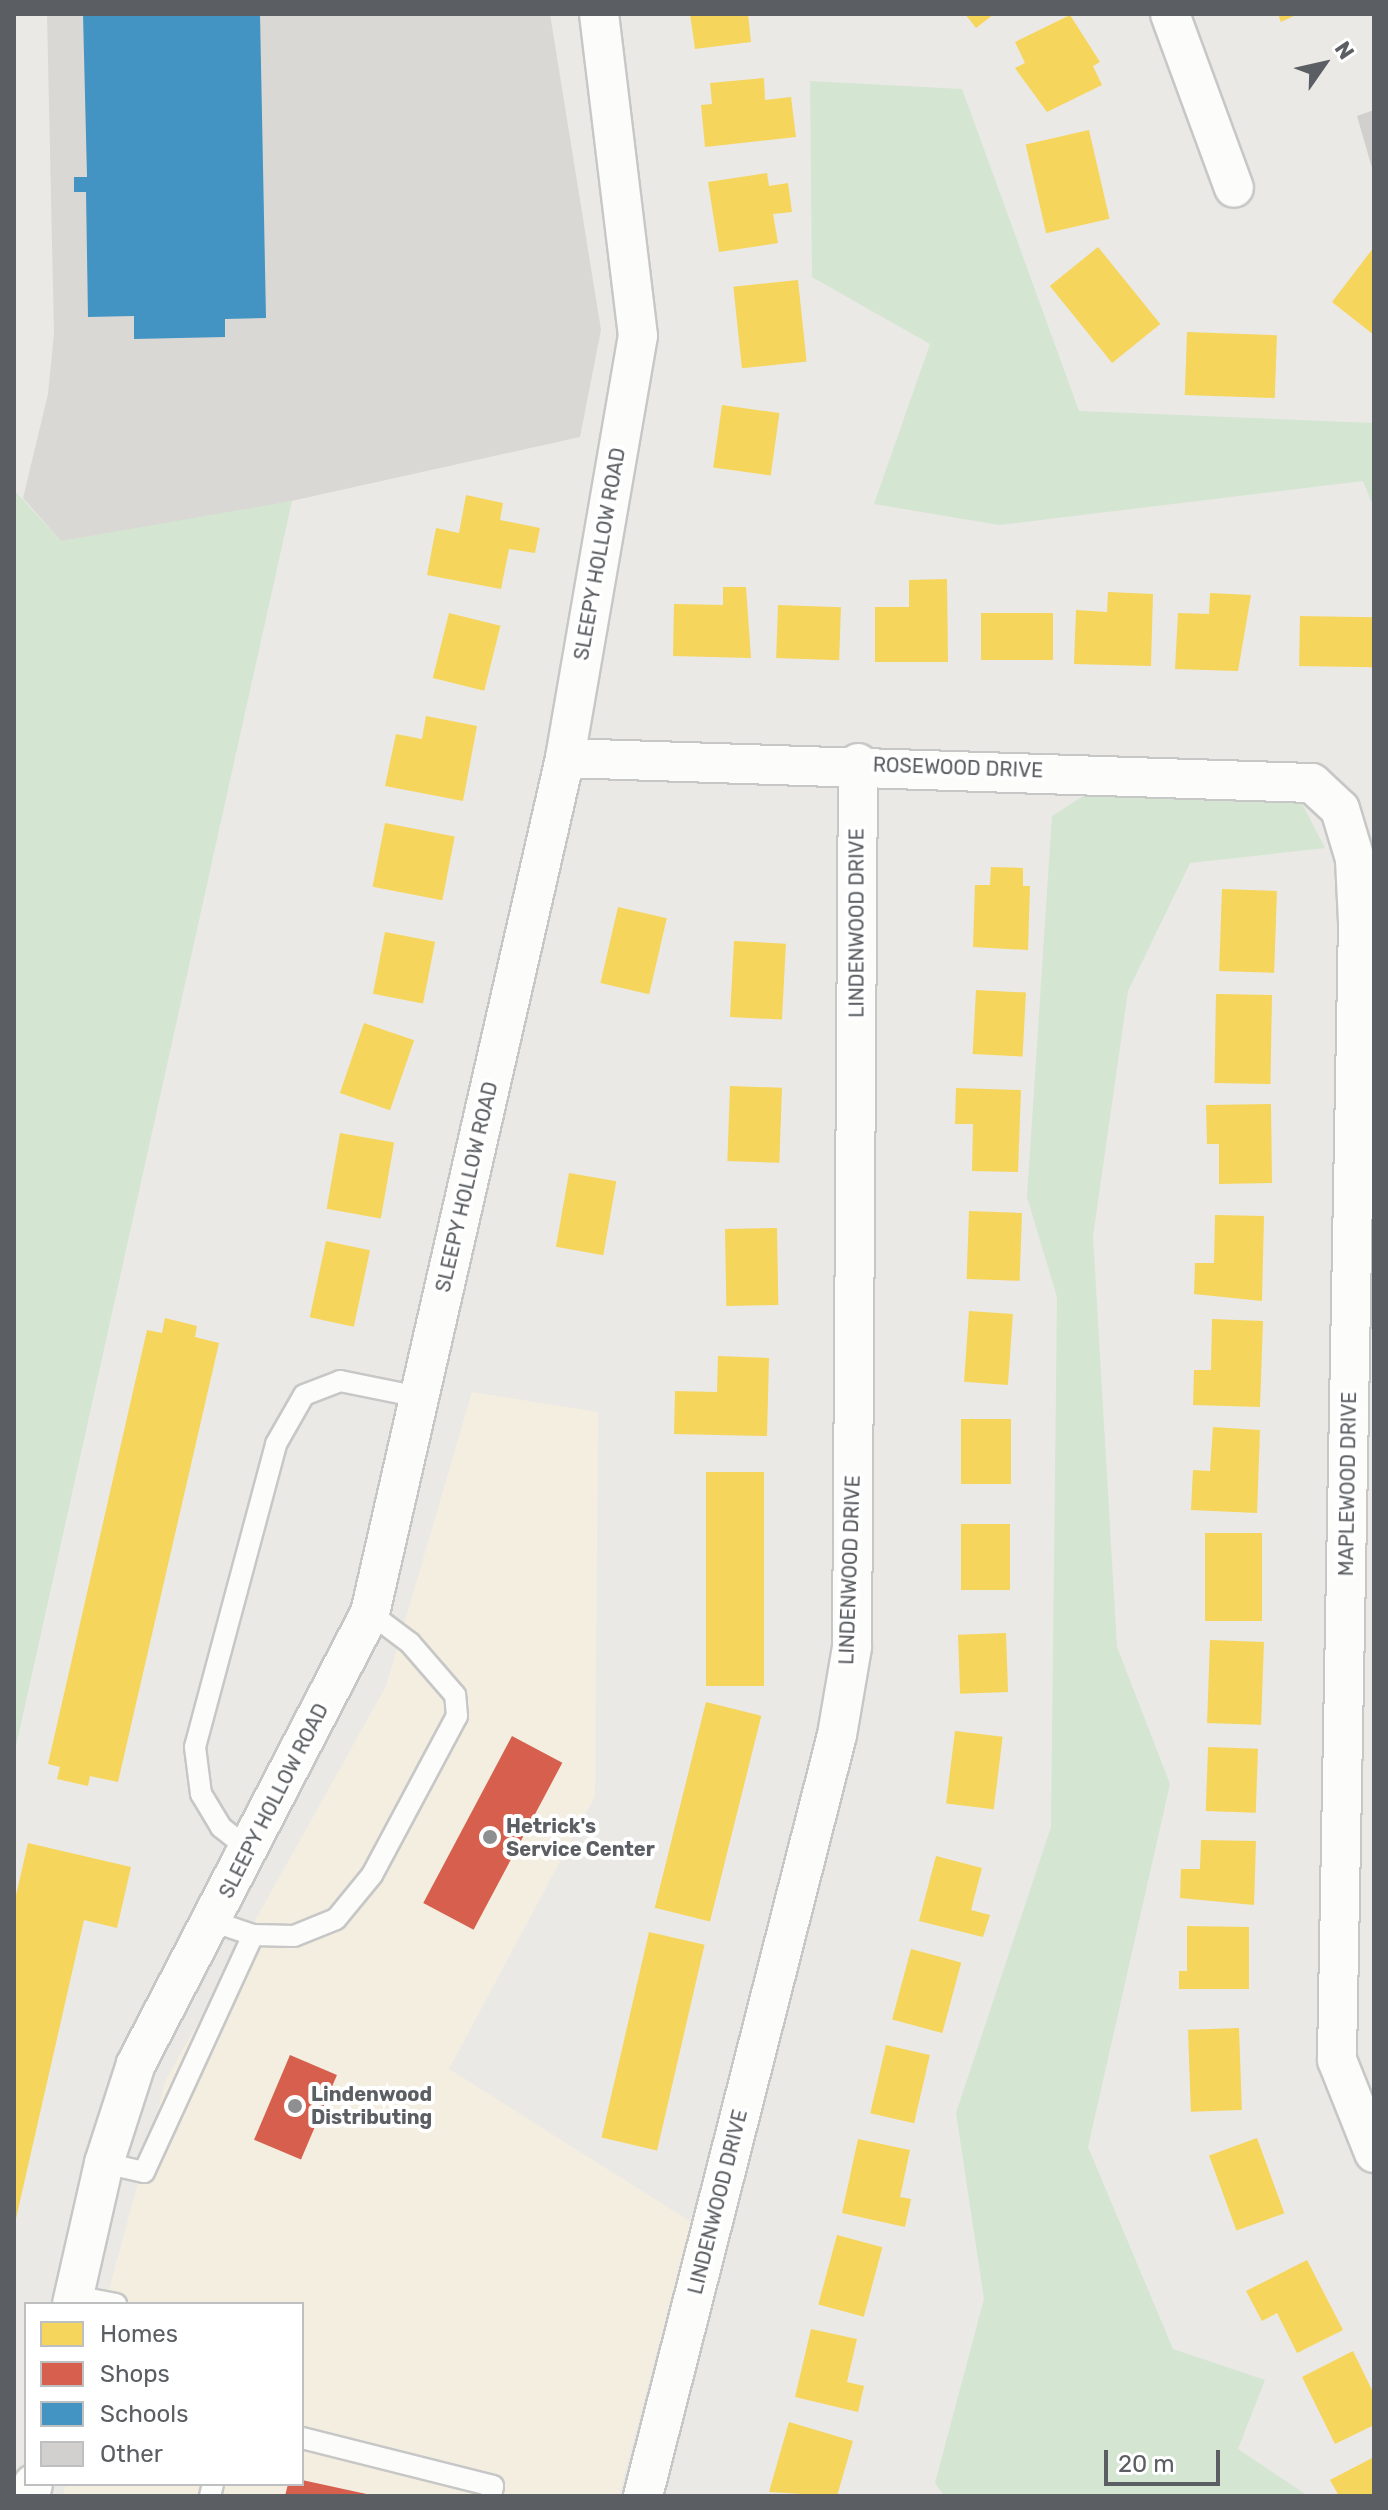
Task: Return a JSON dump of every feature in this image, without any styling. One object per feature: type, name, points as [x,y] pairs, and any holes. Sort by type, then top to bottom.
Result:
[{"type":"street","name":"SLEEPY HOLLOW ROAD","points":[[73,2300],[104,2163],[136,2064],[250,1850],[370,1613],[565,758],[638,336],[599,14]]},
{"type":"street","points":[[1170,14],[1234,188]]},
{"type":"street","name":"ROSEWOOD DRIVE","points":[[565,758],[858,763],[1312,783],[1340,809]]},
{"type":"street","name":"LINDENWOOD DRIVE","points":[[643,2496],[837,1735],[852,1647],[858,763]]},
{"type":"street","name":"MAPLEWOOD DRIVE","points":[[1340,809],[1355,859],[1358,922],[1337,2060],[1374,2153]]},
{"type":"lane","points":[[250,1850],[221,1827],[201,1794],[195,1747],[276,1444],[304,1395],[340,1381],[419,1397]]},
{"type":"lane","points":[[212,1921],[253,1935],[294,1936],[336,1919],[372,1875],[457,1716],[455,1695],[370,1613]]},
{"type":"lane","points":[[104,2163],[144,2172],[253,1935]]},
{"type":"lane","points":[[73,2300],[94,2302]]},
{"type":"lane","points":[[304,2439],[493,2486],[491,2496]]},
{"type":"shaded area","points":[[47,14],[550,14],[601,330],[580,437],[187,524],[61,541],[23,498],[48,394],[54,333]]},
{"type":"shaded area","points":[[472,1392],[598,1412],[595,1796],[449,2069],[691,2222],[619,2496],[63,2496],[66,2486],[304,2486],[304,2302],[106,2302],[166,2080],[386,1686]]},
{"type":"green space","points":[[810,81],[962,89],[1079,411],[1374,423],[1374,508],[1363,481],[999,525],[874,504],[930,344],[812,277]]},
{"type":"green space","points":[[14,490],[61,541],[292,501],[14,1755]]},
{"type":"green space","points":[[1085,795],[1301,802],[1325,848],[1190,863],[1128,991],[1093,1236],[1117,1647],[1170,1784],[1088,2147],[1173,2349],[1265,2380],[1238,2449],[1308,2496],[944,2496],[935,2483],[984,2299],[956,2113],[1051,1827],[1057,1297],[1027,1197],[1052,816]]},
{"type":"building: Homes","points":[[690,14],[748,14],[751,42],[695,49]]},
{"type":"building: Homes","points":[[965,14],[994,14],[976,28]]},
{"type":"building: Homes","points":[[1278,14],[1298,14],[1281,22]]},
{"type":"building: Homes","points":[[1070,15],[1100,62],[1093,66],[1102,85],[1047,112],[1015,68],[1025,63],[1015,42]]},
{"type":"building: Homes","points":[[764,78],[765,100],[791,97],[796,137],[705,147],[701,105],[712,104],[710,83]]},
{"type":"building: Homes","points":[[1089,130],[1109,219],[1046,233],[1026,145]]},
{"type":"building: Homes","points":[[767,173],[769,186],[788,183],[792,212],[773,214],[778,243],[719,252],[708,182]]},
{"type":"building: Homes","points":[[1098,247],[1160,324],[1112,363],[1050,286]]},
{"type":"building: Homes","points":[[1374,247],[1374,335],[1332,302]]},
{"type":"building: Homes","points":[[798,280],[807,362],[742,368],[733,287]]},
{"type":"building: Homes","points":[[1187,332],[1277,335],[1275,398],[1185,395]]},
{"type":"building: Homes","points":[[722,405],[779,413],[771,475],[713,467]]},
{"type":"building: Homes","points":[[466,495],[503,503],[500,520],[540,528],[535,553],[509,549],[501,589],[427,575],[436,528],[459,533]]},
{"type":"building: Homes","points":[[947,579],[948,662],[875,662],[875,607],[909,607],[909,580]]},
{"type":"building: Homes","points":[[723,587],[746,587],[751,658],[673,656],[674,604],[723,605]]},
{"type":"building: Homes","points":[[1108,592],[1153,594],[1151,666],[1074,664],[1076,610],[1107,612]]},
{"type":"building: Homes","points":[[1210,593],[1251,595],[1238,671],[1175,669],[1178,613],[1209,614]]},
{"type":"building: Homes","points":[[778,605],[841,607],[839,660],[776,658]]},
{"type":"building: Homes","points":[[449,613],[500,626],[484,691],[433,678]]},
{"type":"building: Homes","points":[[981,613],[1053,613],[1053,660],[981,660]]},
{"type":"building: Homes","points":[[1300,616],[1374,617],[1373,667],[1299,666]]},
{"type":"building: Homes","points":[[426,716],[477,726],[463,801],[385,786],[396,734],[422,739]]},
{"type":"building: Homes","points":[[385,823],[455,837],[442,900],[373,887]]},
{"type":"building: Homes","points":[[991,867],[1023,868],[1023,886],[1030,886],[1028,950],[973,947],[975,885],[990,885]]},
{"type":"building: Homes","points":[[1222,889],[1277,891],[1274,973],[1219,971]]},
{"type":"building: Homes","points":[[618,907],[667,918],[649,994],[600,983]]},
{"type":"building: Homes","points":[[385,932],[435,942],[423,1004],[373,994]]},
{"type":"building: Homes","points":[[734,941],[786,944],[782,1020],[730,1017]]},
{"type":"building: Homes","points":[[976,990],[1026,993],[1023,1057],[973,1054]]},
{"type":"building: Homes","points":[[1216,994],[1272,995],[1270,1084],[1214,1083]]},
{"type":"building: Homes","points":[[364,1023],[414,1040],[390,1110],[340,1093]]},
{"type":"building: Homes","points":[[730,1086],[782,1088],[779,1163],[727,1161]]},
{"type":"building: Homes","points":[[956,1088],[1021,1090],[1018,1172],[972,1171],[973,1124],[955,1124]]},
{"type":"building: Homes","points":[[1271,1104],[1272,1183],[1219,1184],[1219,1144],[1207,1144],[1206,1105]]},
{"type":"building: Homes","points":[[340,1133],[394,1143],[381,1218],[327,1209]]},
{"type":"building: Homes","points":[[569,1173],[616,1181],[603,1255],[556,1247]]},
{"type":"building: Homes","points":[[969,1211],[1022,1213],[1020,1281],[967,1279]]},
{"type":"building: Homes","points":[[1215,1215],[1264,1216],[1262,1301],[1194,1294],[1195,1263],[1214,1263]]},
{"type":"building: Homes","points":[[777,1228],[778,1305],[726,1306],[725,1229]]},
{"type":"building: Homes","points":[[326,1241],[370,1250],[354,1327],[310,1317]]},
{"type":"building: Homes","points":[[969,1311],[1013,1314],[1008,1385],[964,1382]]},
{"type":"building: Homes","points":[[165,1318],[197,1326],[195,1337],[219,1343],[118,1782],[90,1776],[88,1786],[57,1779],[60,1767],[48,1764],[147,1330],[162,1333]]},
{"type":"building: Homes","points":[[1212,1319],[1263,1321],[1260,1407],[1193,1405],[1194,1370],[1211,1370]]},
{"type":"building: Homes","points":[[718,1356],[769,1358],[767,1436],[674,1434],[675,1391],[717,1392]]},
{"type":"building: Homes","points":[[961,1419],[1011,1419],[1011,1484],[961,1484]]},
{"type":"building: Homes","points":[[1213,1427],[1260,1430],[1257,1513],[1191,1510],[1193,1470],[1210,1471]]},
{"type":"building: Homes","points":[[706,1472],[764,1472],[764,1686],[706,1686]]},
{"type":"building: Homes","points":[[961,1524],[1010,1524],[1010,1590],[961,1590]]},
{"type":"building: Homes","points":[[1205,1533],[1262,1533],[1262,1621],[1205,1621]]},
{"type":"building: Homes","points":[[1006,1633],[1008,1692],[960,1694],[958,1635]]},
{"type":"building: Homes","points":[[1210,1640],[1264,1642],[1261,1725],[1207,1723]]},
{"type":"building: Homes","points":[[706,1702],[761,1716],[710,1921],[655,1908]]},
{"type":"building: Homes","points":[[955,1731],[1003,1737],[994,1809],[946,1803]]},
{"type":"building: Homes","points":[[1208,1747],[1258,1749],[1256,1813],[1206,1811]]},
{"type":"building: Homes","points":[[1201,1840],[1256,1841],[1254,1905],[1180,1898],[1181,1869],[1200,1869]]},
{"type":"building: Homes","points":[[28,1843],[131,1867],[117,1928],[84,1920],[15,2223],[14,1904]]},
{"type":"building: Homes","points":[[936,1856],[982,1868],[971,1910],[990,1915],[983,1937],[919,1921]]},
{"type":"building: Homes","points":[[1187,1926],[1249,1927],[1249,1989],[1179,1989],[1179,1971],[1187,1971]]},
{"type":"building: Homes","points":[[649,1932],[705,1945],[657,2150],[602,2138]]},
{"type":"building: Homes","points":[[911,1949],[961,1962],[942,2033],[892,2020]]},
{"type":"building: Homes","points":[[1239,2028],[1242,2110],[1191,2112],[1188,2030]]},
{"type":"building: Homes","points":[[886,2045],[930,2055],[914,2123],[870,2113]]},
{"type":"building: Homes","points":[[1257,2138],[1284,2213],[1236,2231],[1209,2155]]},
{"type":"building: Homes","points":[[858,2139],[910,2150],[900,2197],[911,2199],[905,2227],[842,2213]]},
{"type":"building: Homes","points":[[837,2235],[882,2247],[864,2317],[818,2305]]},
{"type":"building: Homes","points":[[1307,2260],[1343,2330],[1297,2353],[1277,2313],[1262,2321],[1246,2291]]},
{"type":"building: Homes","points":[[811,2329],[857,2339],[847,2382],[864,2386],[858,2412],[795,2397]]},
{"type":"building: Homes","points":[[1353,2351],[1374,2394],[1374,2425],[1335,2444],[1302,2377]]},
{"type":"building: Homes","points":[[789,2422],[853,2441],[837,2496],[769,2492]]},
{"type":"building: Homes","points":[[1374,2457],[1374,2496],[1339,2496],[1330,2480]]},
{"type":"building: Shops","points":[[512,1736],[562,1763],[474,1930],[423,1903]]},
{"type":"building: Shops","points":[[290,2055],[337,2075],[301,2160],[254,2140]]},
{"type":"building: Shops","points":[[304,2480],[371,2495],[371,2496],[285,2496],[288,2486],[304,2486]]},
{"type":"building: Schools","points":[[83,14],[260,14],[266,318],[225,319],[225,337],[134,339],[134,316],[88,317],[86,192],[74,192],[74,177],[87,177]]},
{"type":"building: Other","points":[[1374,110],[1374,175],[1357,116]]},
{"type":"place","name":"Hetrick's Service Center","points":[[490,1837]]},
{"type":"place","name":"Lindenwood Distributing","points":[[295,2106]]}]
